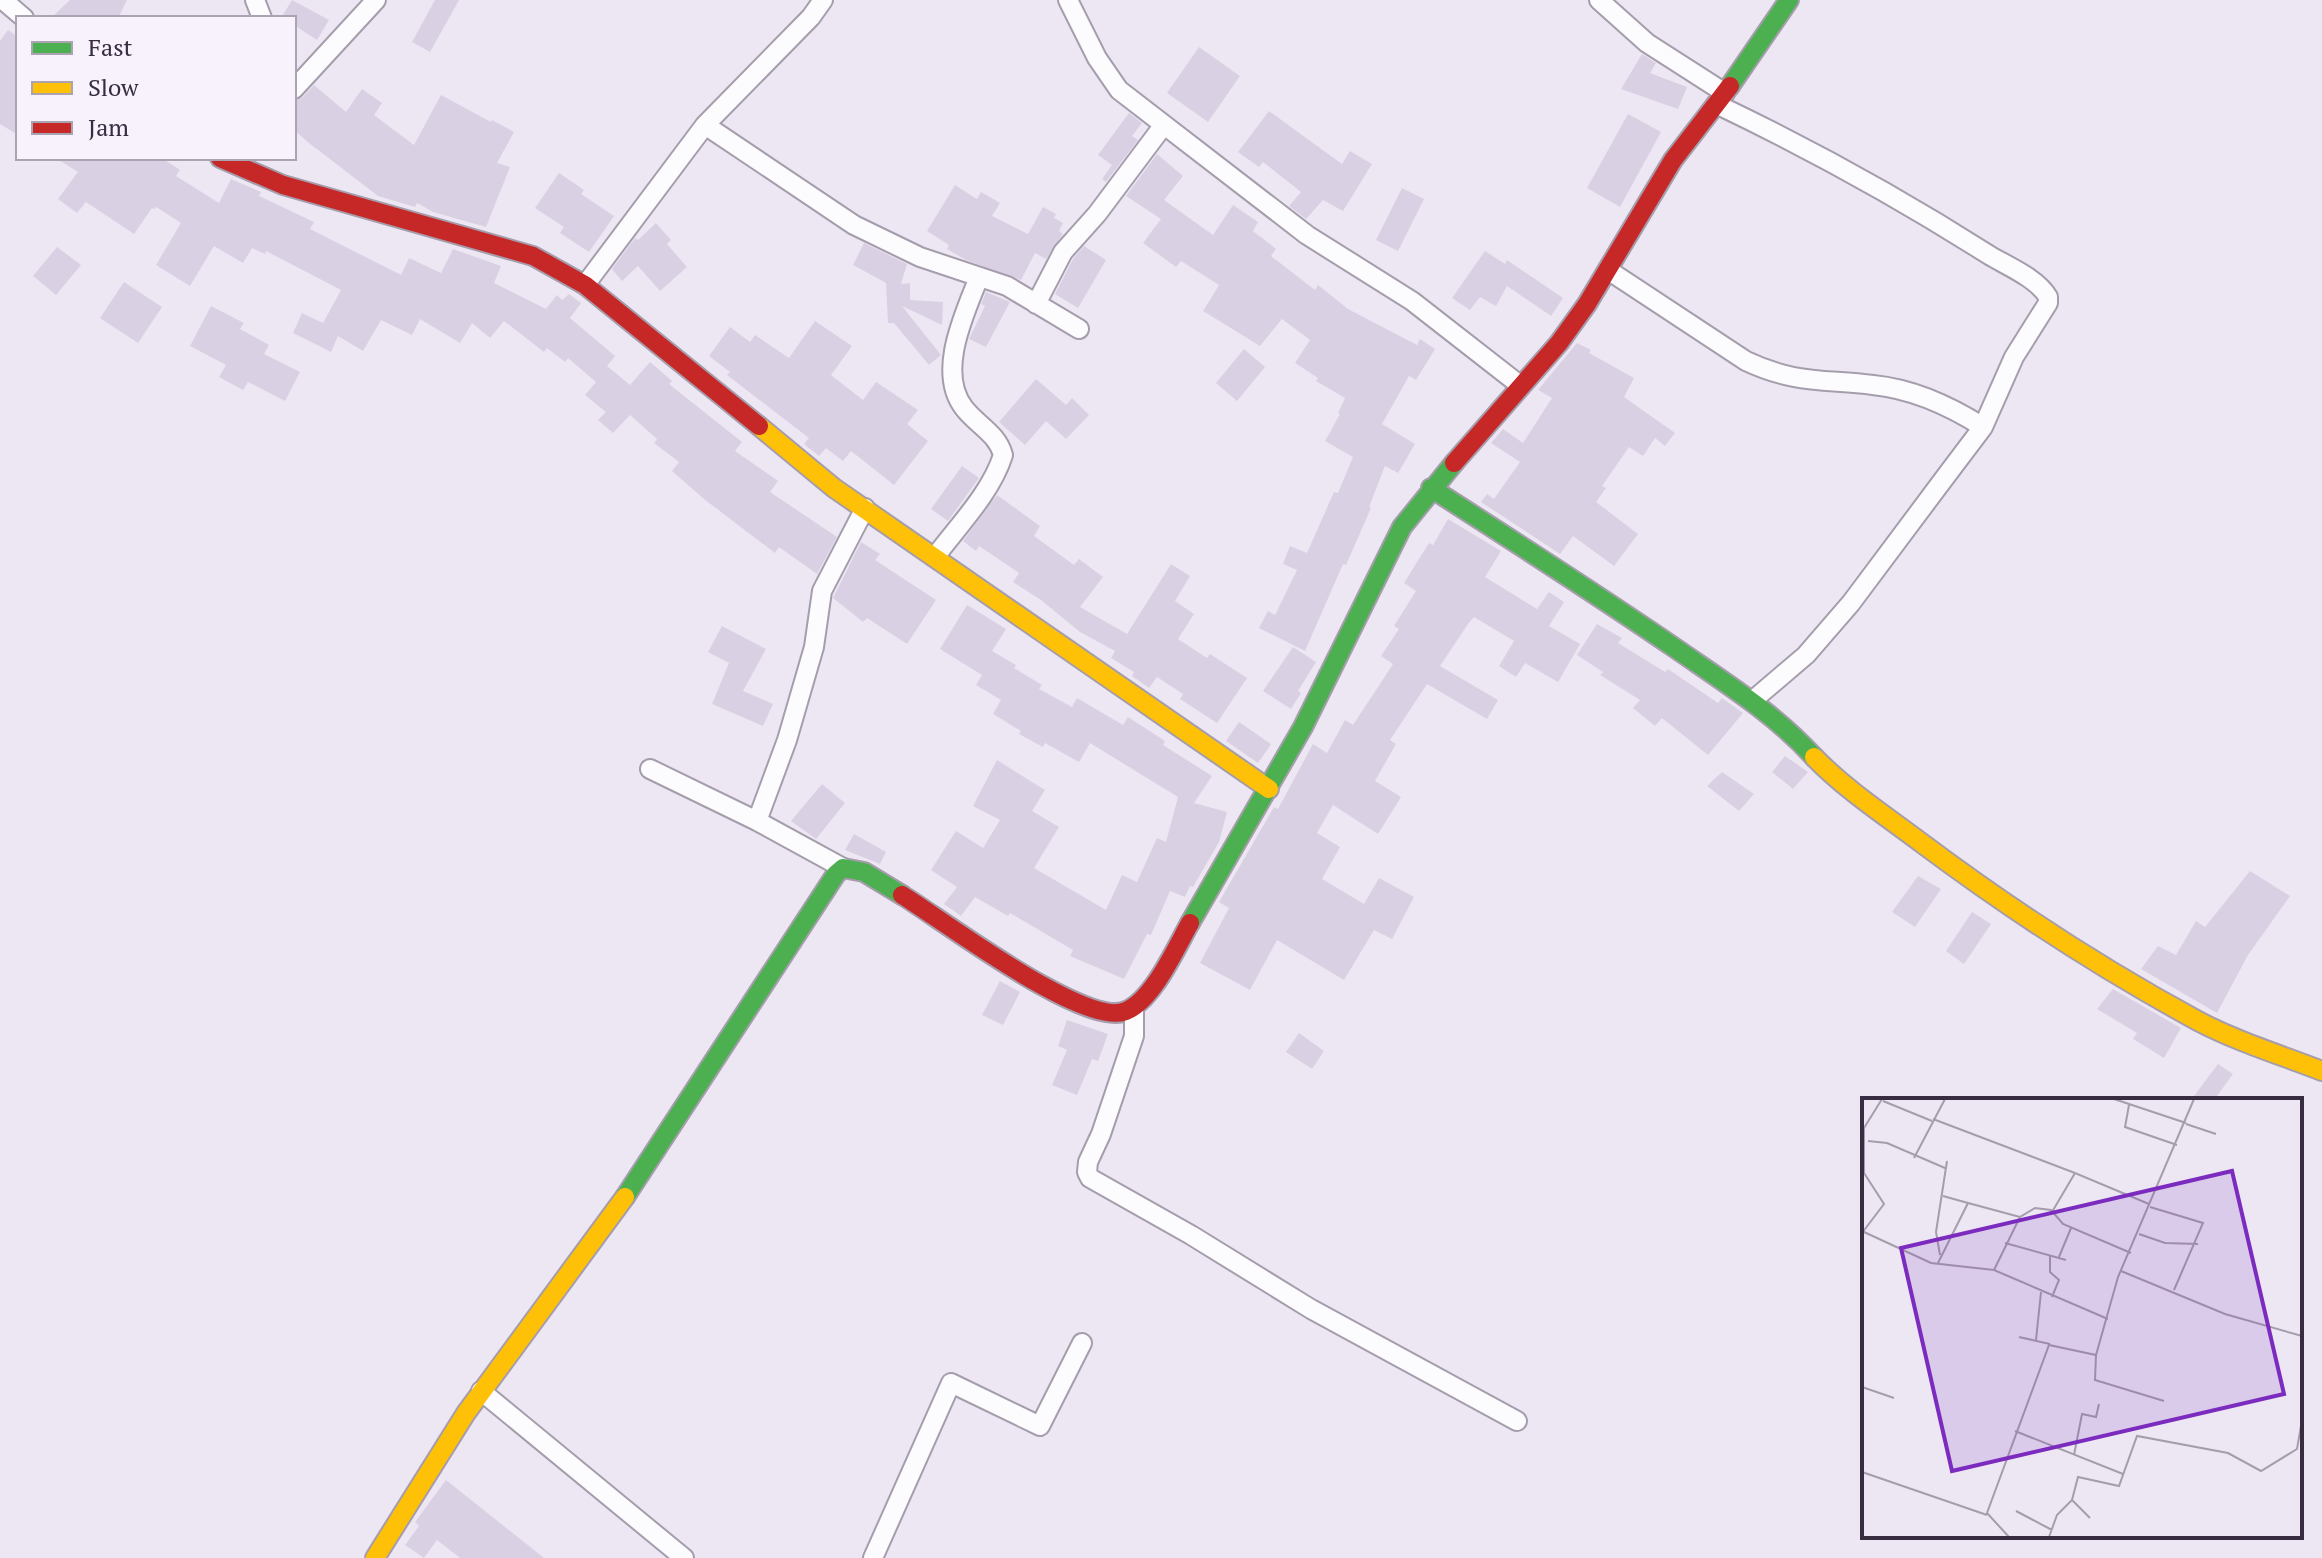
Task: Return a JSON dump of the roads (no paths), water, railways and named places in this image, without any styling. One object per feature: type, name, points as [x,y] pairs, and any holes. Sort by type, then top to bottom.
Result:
[{"type":"street","points":[[3,0],[22,16]]},
{"type":"street","points":[[296,87],[376,0]]},
{"type":"street","points":[[585,285],[705,125],[811,17],[823,0]]},
{"type":"street","points":[[1068,0],[1097,58],[1119,90],[1307,235],[1412,301],[1521,386]]},
{"type":"street","points":[[1599,0],[1647,43],[1721,99],[1924,214],[2046,292],[2048,303],[2014,357],[1983,427],[1851,603],[1806,655],[1752,701]]},
{"type":"street","points":[[650,769],[757,821],[843,868],[857,870],[899,891],[1050,990],[1080,1006],[1109,1014],[1134,1007],[1160,975],[1269,789],[1402,527],[1431,488],[1559,343],[1608,270],[1673,160],[1721,99],[1789,0]]},
{"type":"street","points":[[705,125],[854,225],[920,257],[1007,286],[1079,329]]},
{"type":"street","points":[[1036,304],[1063,252],[1097,214],[1163,126]]},
{"type":"street","points":[[227,160],[283,185],[533,256],[585,285],[834,488],[1269,789]]},
{"type":"street","points":[[1608,270],[1746,361],[1765,370],[1784,377],[1876,385],[1917,395],[1954,409],[1983,427]]},
{"type":"street","points":[[935,557],[988,486],[999,469],[1003,455],[994,436],[963,407],[955,389],[952,365],[955,346],[979,277]]},
{"type":"street","points":[[1431,488],[1630,617],[1752,701],[1793,734],[1827,770],[1879,811],[1975,883],[2056,937],[2199,1021],[2322,1071]]},
{"type":"street","points":[[757,821],[787,740],[814,647],[822,591],[865,508]]},
{"type":"street","points":[[375,1558],[481,1391],[632,1189],[836,874],[843,868]]},
{"type":"street","points":[[1134,1007],[1135,1031],[1101,1134],[1088,1162],[1090,1178],[1191,1235],[1311,1309],[1517,1421]]},
{"type":"street","points":[[873,1558],[951,1383],[1040,1426],[1082,1343]]},
{"type":"street","points":[[481,1391],[684,1558]]}]
